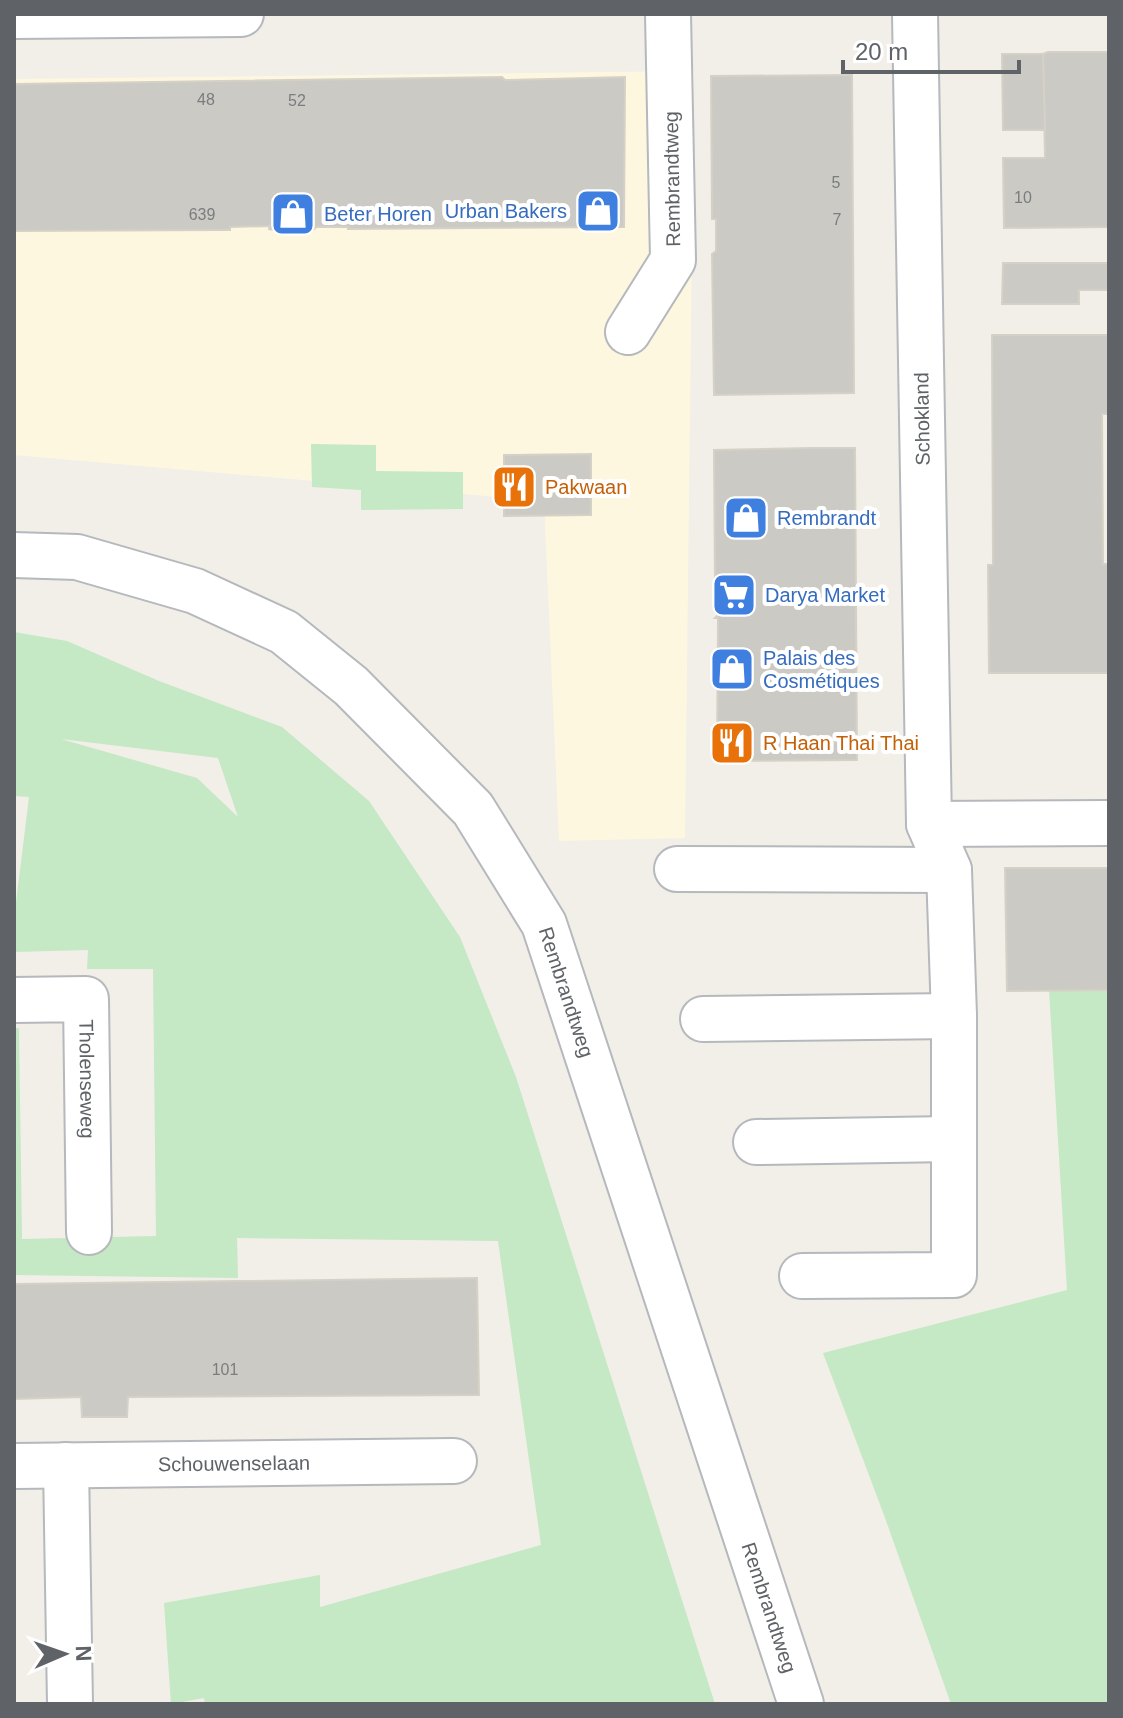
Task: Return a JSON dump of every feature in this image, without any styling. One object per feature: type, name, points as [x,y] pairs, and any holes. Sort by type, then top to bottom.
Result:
[{"type":"street","points":[[14,16],[241,14]]},
{"type":"street","name":"Rembrandtweg","points":[[628,332],[673,260],[668,14]]},
{"type":"street","name":"Schokland","points":[[915,14],[929,824]]},
{"type":"street","name":"Rembrandtweg","points":[[14,555],[77,557],[107,565],[195,591],[284,632],[351,686],[473,809],[544,924],[801,1704]]},
{"type":"street","points":[[802,1276],[954,1275],[954,1016],[949,870],[929,824],[1109,823]]},
{"type":"street","points":[[677,869],[949,870]]},
{"type":"street","name":"Tholenseweg","points":[[14,1000],[86,999],[89,1232]]},
{"type":"street","points":[[703,1019],[954,1016]]},
{"type":"street","points":[[756,1142],[952,1139]]},
{"type":"street","name":"Schouwenselaan","points":[[14,1466],[454,1461]]},
{"type":"street","points":[[66,1465],[70,1704]]},
{"type":"shaded area","points":[[694,71],[685,838],[559,841],[544,501],[14,455],[14,79]]},
{"type":"green space","points":[[311,444],[376,445],[376,471],[463,472],[463,509],[361,510],[361,490],[312,487]]},
{"type":"green space","points":[[14,632],[67,641],[159,681],[282,727],[369,801],[460,937],[516,1077],[715,1704],[205,1704],[204,1698],[171,1704],[164,1603],[320,1575],[320,1607],[541,1545],[498,1241],[237,1238],[238,1278],[14,1275],[14,1028],[19,1028],[22,1239],[156,1236],[153,969],[87,969],[88,950],[14,952],[14,919],[29,797],[14,796]],"holes":[[[61,739],[218,758],[238,817],[197,778]]]},
{"type":"green space","points":[[1042,873],[1109,890],[1109,1704],[951,1704],[823,1353],[1067,1290]]},
{"type":"building","points":[[1109,52],[1109,227],[1004,228],[1003,158],[1045,158],[1043,54]]},
{"type":"building","points":[[1002,54],[1043,54],[1045,130],[1003,130]]},
{"type":"building","points":[[852,75],[854,393],[714,395],[712,254],[716,251],[716,219],[712,219],[711,76]]},
{"type":"building","points":[[502,77],[505,80],[625,77],[624,227],[274,227],[274,230],[269,229],[270,226],[230,227],[230,230],[14,231],[14,84]]},
{"type":"building","points":[[1003,263],[1109,263],[1109,290],[1079,290],[1079,304],[1002,304]]},
{"type":"building","points":[[992,335],[1109,335],[1109,414],[1102,414],[1103,564],[1109,564],[1109,673],[989,673],[988,565],[993,565]]},
{"type":"building","points":[[855,448],[857,760],[717,761],[718,618],[715,618],[718,615],[718,583],[715,583],[714,450]]},
{"type":"building","points":[[591,454],[591,515],[504,516],[504,455]]},
{"type":"building","points":[[1005,868],[1109,868],[1109,990],[1007,991]]},
{"type":"building","points":[[477,1278],[479,1395],[128,1397],[127,1417],[82,1417],[81,1397],[14,1399],[14,1284]]},
{"type":"place","name":"Urban Bakers","points":[[598,211]]},
{"type":"place","name":"Beter Horen","points":[[293,214]]},
{"type":"place","name":"Pakwaan","points":[[514,487]]},
{"type":"place","name":"Rembrandt","points":[[746,518]]},
{"type":"place","name":"Darya Market","points":[[734,595]]},
{"type":"place","name":"Palais des Cosmétiques","points":[[732,669]]},
{"type":"place","name":"R Haan Thai Thai","points":[[732,743]]}]
